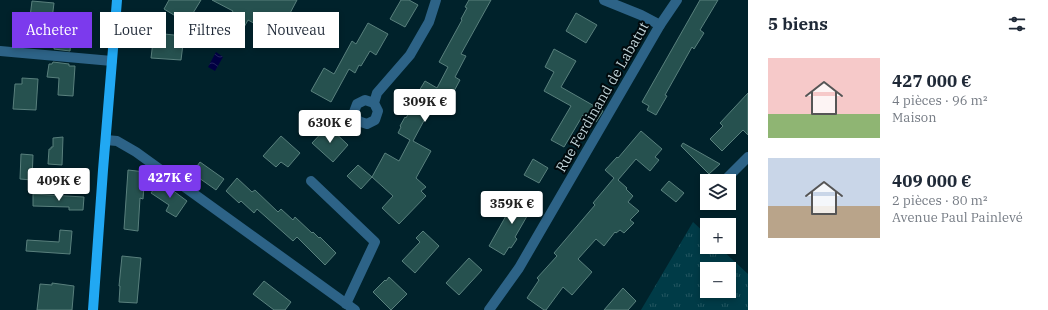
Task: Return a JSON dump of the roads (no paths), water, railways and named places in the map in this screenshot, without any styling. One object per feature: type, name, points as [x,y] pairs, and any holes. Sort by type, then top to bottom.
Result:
[{"type":"main road","points":[[93,310],[117,0]]},
{"type":"street","points":[[374,103],[377,93],[410,55],[429,22],[436,0]]},
{"type":"street","points":[[604,0],[641,15],[660,25]]},
{"type":"street","name":"Rue Ferdinand de Labatut","points":[[489,310],[519,268],[660,25],[677,0]]},
{"type":"street","points":[[0,51],[112,61]]},
{"type":"street","points":[[106,140],[117,141],[136,152],[355,310]]},
{"type":"street","points":[[731,174],[748,157]]},
{"type":"street","points":[[311,181],[375,242],[346,304]]},
{"type":"water","points":[[216,52],[223,57],[215,71],[208,67]]}]
